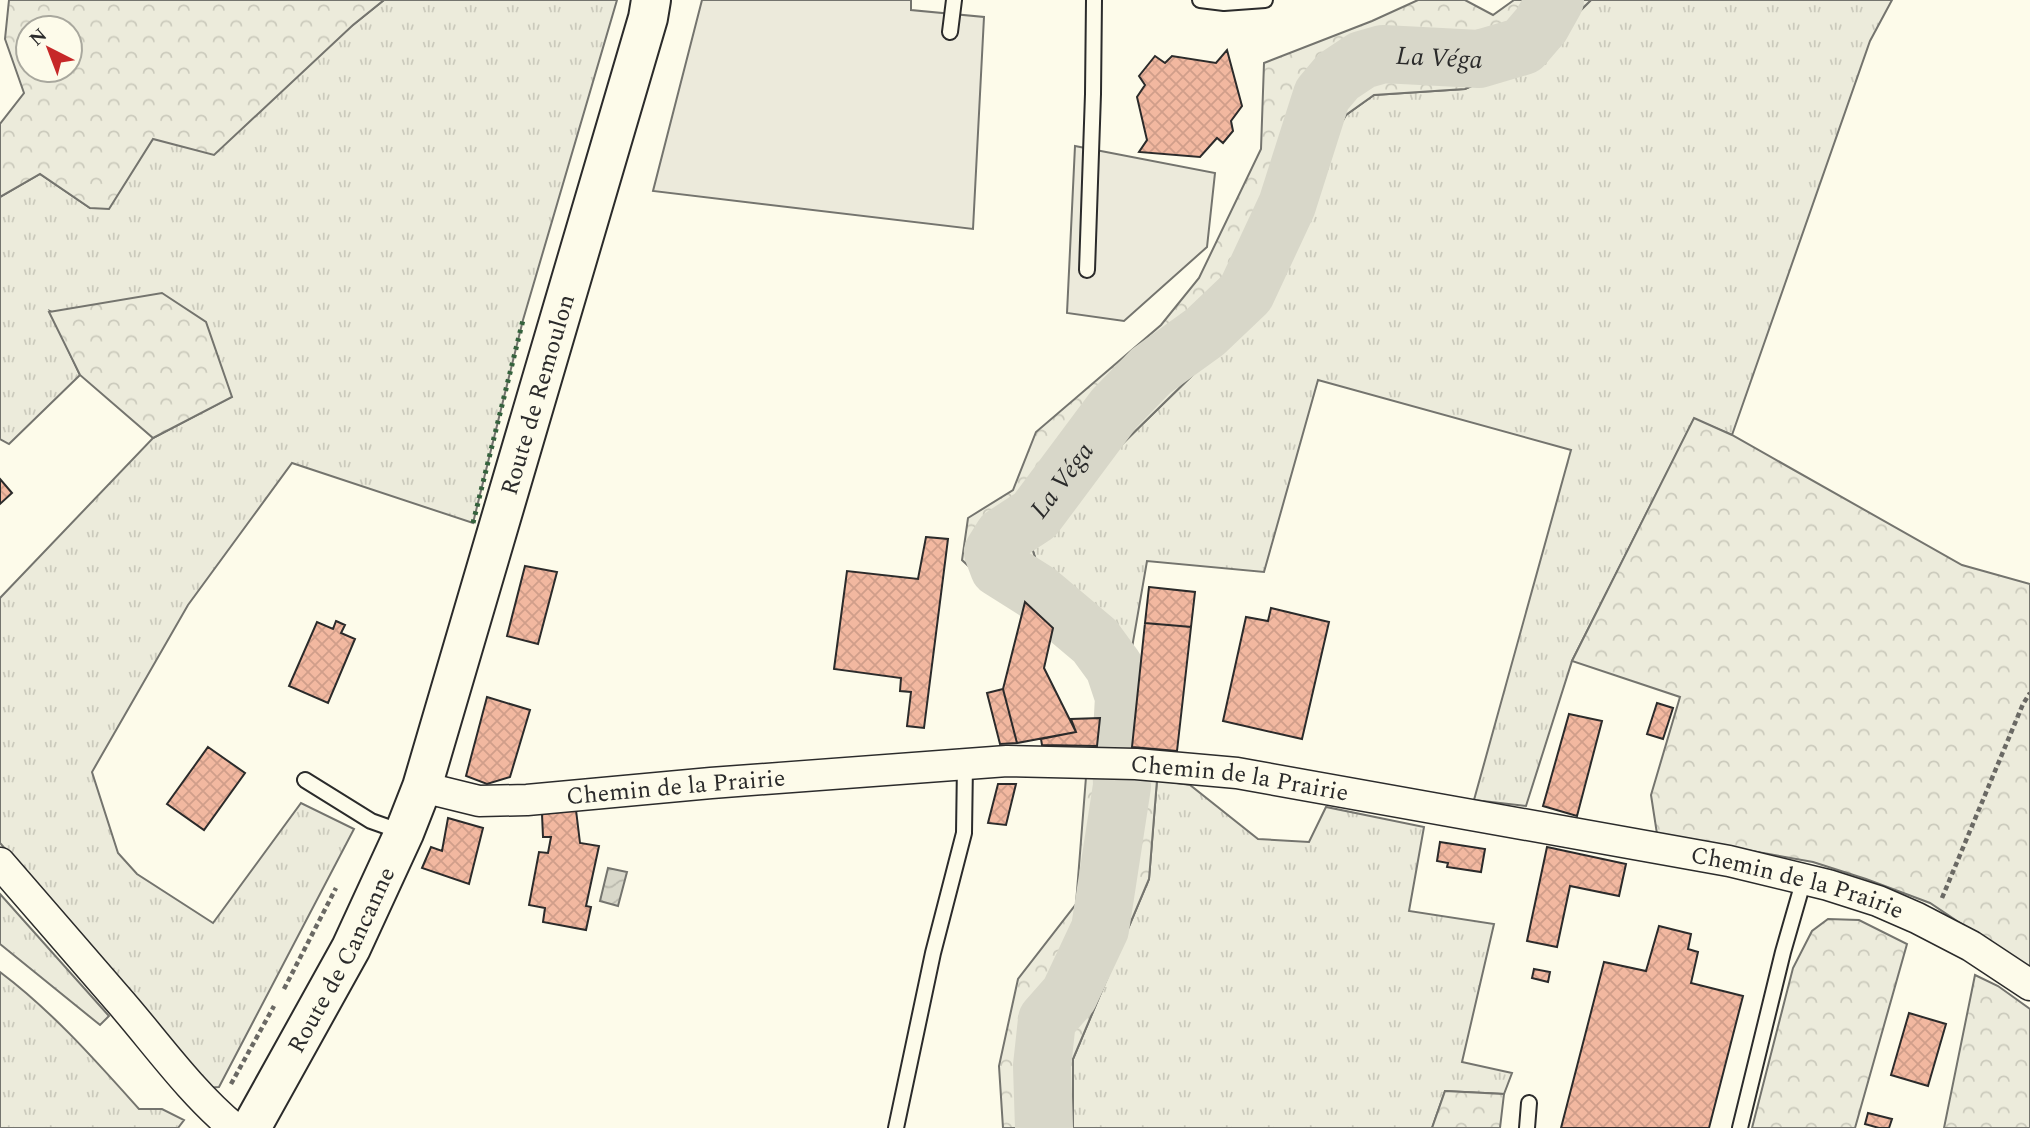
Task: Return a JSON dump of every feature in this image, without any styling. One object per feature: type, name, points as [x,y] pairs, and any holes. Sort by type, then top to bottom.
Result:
[{"type":"main road","name":"Route de Remoulon","points":[[422,787],[609,155],[651,0]]},
{"type":"main road","name":"Route de Cancanne","points":[[251,1128],[351,948],[422,787]]},
{"type":"street","name":"Chemin de la Prairie","points":[[422,787],[478,801],[527,800],[1007,761],[1136,764],[1237,773],[1729,861],[1829,885],[1878,901],[1931,925],[1971,946],[2030,985]]},
{"type":"street","points":[[0,863],[223,1119]]},
{"type":"lane","points":[[950,32],[954,0]]},
{"type":"lane","points":[[1087,270],[1094,0]]},
{"type":"lane","points":[[1200,0],[1224,3],[1265,0]]},
{"type":"lane","points":[[897,1128],[933,953],[964,832],[965,764]]},
{"type":"lane","points":[[305,780],[371,821],[404,833]]},
{"type":"lane","points":[[1741,1128],[1783,952],[1804,879]]},
{"type":"lane","points":[[1527,1128],[1530,1103]]},
{"type":"path","points":[[1931,925],[2023,704],[2030,693]]},
{"type":"path","points":[[223,1119],[232,1082],[340,880]]},
{"type":"green space","points":[[9,0],[384,0],[353,25],[214,155],[153,139],[109,209],[90,208],[40,174],[0,197],[0,124],[24,93],[21,84],[84,84],[84,14],[14,14],[14,65],[5,39]]},
{"type":"green space","points":[[384,0],[617,0],[523,320],[473,523],[292,463],[188,605],[92,772],[118,853],[137,874],[213,923],[301,803],[354,829],[219,1087],[206,1088],[76,930],[0,843],[0,598],[153,438],[231,397],[50,311],[80,375],[9,444],[0,439],[0,197],[40,174],[90,208],[153,139],[353,25]]},
{"type":"green space","points":[[1418,0],[1465,0],[1493,15],[1514,0],[1591,0],[1532,59],[1465,89],[1374,95],[1346,115],[1332,139],[1255,314],[1069,496],[1032,548],[1040,573],[1005,600],[962,560],[968,518],[1013,490],[1036,432],[1161,325],[1199,278],[1261,149],[1264,63]]},
{"type":"green space","points":[[1591,0],[1892,0],[1870,41],[1732,435],[1694,419],[1572,661],[1526,806],[1474,800],[1571,450],[1318,380],[1264,572],[1147,561],[1128,671],[1109,634],[1089,613],[1040,573],[1032,548],[1069,496],[1255,314],[1332,139],[1346,115],[1374,95],[1465,89],[1532,59]]},
{"type":"green space","points":[[162,293],[206,322],[232,397],[153,438],[80,375],[49,312]]},
{"type":"green space","points":[[1694,418],[1732,435],[1962,565],[2030,584],[2030,970],[1930,903],[1866,879],[1813,862],[1657,834],[1651,795],[1680,697],[1572,661]]},
{"type":"green space","points":[[1086,777],[1157,780],[1149,879],[1073,1059],[1073,1128],[1003,1128],[999,1066],[1018,979],[1076,904]]},
{"type":"green space","points":[[1157,780],[1190,785],[1258,839],[1309,842],[1326,807],[1424,827],[1409,911],[1494,924],[1462,1062],[1512,1073],[1504,1094],[1445,1091],[1432,1128],[1073,1128],[1073,1059],[1149,879]]},
{"type":"green space","points":[[0,894],[109,1016],[100,1025],[0,944]]},
{"type":"green space","points":[[1828,919],[1859,920],[1907,944],[1855,1128],[1752,1128],[1793,968],[1812,931]]},
{"type":"green space","points":[[0,972],[55,1020],[139,1109],[162,1109],[184,1120],[178,1128],[0,1128]]},
{"type":"green space","points":[[1975,975],[1998,986],[2030,1009],[2030,1128],[1944,1128]]},
{"type":"green space","points":[[1445,1091],[1504,1094],[1500,1128],[1432,1128]]},
{"type":"shaded area","points":[[702,0],[911,0],[911,10],[984,17],[973,229],[653,191]]},
{"type":"shaded area","points":[[1075,146],[1215,173],[1207,247],[1124,321],[1067,313]]},
{"type":"water","points":[[608,868],[627,872],[618,906],[600,901]]},
{"type":"building","points":[[1227,50],[1242,106],[1231,121],[1233,131],[1223,143],[1217,138],[1200,157],[1139,152],[1147,140],[1137,97],[1145,85],[1139,76],[1155,56],[1165,63],[1172,56],[1216,63]]},
{"type":"building","points":[[0,479],[12,493],[0,504]]},
{"type":"building","points":[[926,537],[948,539],[924,728],[907,726],[911,692],[900,691],[901,678],[834,669],[847,571],[918,579]]},
{"type":"building","points":[[525,566],[557,572],[538,644],[507,636]]},
{"type":"building","points":[[1149,587],[1195,592],[1191,627],[1145,623]]},
{"type":"building","points":[[1025,602],[1053,628],[1044,668],[1076,732],[1017,743],[1003,689]]},
{"type":"building","points":[[1271,608],[1329,622],[1302,739],[1223,721],[1246,617],[1268,621]]},
{"type":"building","points":[[336,621],[345,625],[341,633],[355,639],[328,703],[289,686],[317,622],[333,629]]},
{"type":"building","points":[[1145,623],[1191,627],[1177,751],[1132,747]]},
{"type":"building","points":[[1003,689],[1017,743],[1000,744],[987,693]]},
{"type":"building","points":[[487,697],[530,710],[510,777],[487,784],[466,776]]},
{"type":"building","points":[[1657,703],[1673,708],[1663,739],[1647,734]]},
{"type":"building","points":[[1569,714],[1602,721],[1577,816],[1543,806]]},
{"type":"building","points":[[1100,718],[1097,746],[1042,745],[1041,739],[1076,732],[1071,719]]},
{"type":"building","points":[[208,747],[245,773],[204,830],[167,804]]},
{"type":"building","points":[[998,784],[1016,784],[1006,825],[988,823]]},
{"type":"building","points":[[576,810],[580,843],[599,846],[586,906],[591,907],[586,930],[543,922],[545,908],[529,905],[539,852],[548,853],[551,837],[543,837],[542,814]]},
{"type":"building","points":[[448,818],[483,828],[469,884],[422,868],[431,847],[442,851]]},
{"type":"building","points":[[1440,842],[1485,849],[1481,872],[1447,867],[1448,863],[1437,861]]},
{"type":"building","points":[[1547,847],[1626,864],[1619,896],[1570,886],[1557,947],[1527,941]]},
{"type":"building","points":[[1659,926],[1691,934],[1688,949],[1698,952],[1691,983],[1743,996],[1709,1128],[1561,1128],[1604,962],[1646,971]]},
{"type":"building","points":[[1534,969],[1550,972],[1548,982],[1532,978]]},
{"type":"building","points":[[1909,1013],[1946,1024],[1928,1086],[1891,1075]]},
{"type":"building","points":[[1868,1113],[1892,1119],[1889,1128],[1865,1124]]},
{"type":"waterway","name":"La Véga","points":[[1044,1128],[1042,1066],[1047,1020],[1069,995],[1100,929],[1122,786],[1124,697],[1114,667],[1095,641],[1037,592],[999,568],[993,552],[1003,536],[1035,515],[1114,409],[1151,371],[1205,332],[1246,293],[1287,205],[1322,95],[1338,76],[1362,60],[1383,54],[1479,59],[1523,46],[1541,25],[1555,0]]},
{"type":"hedge","points":[[473,523],[523,320]]}]
